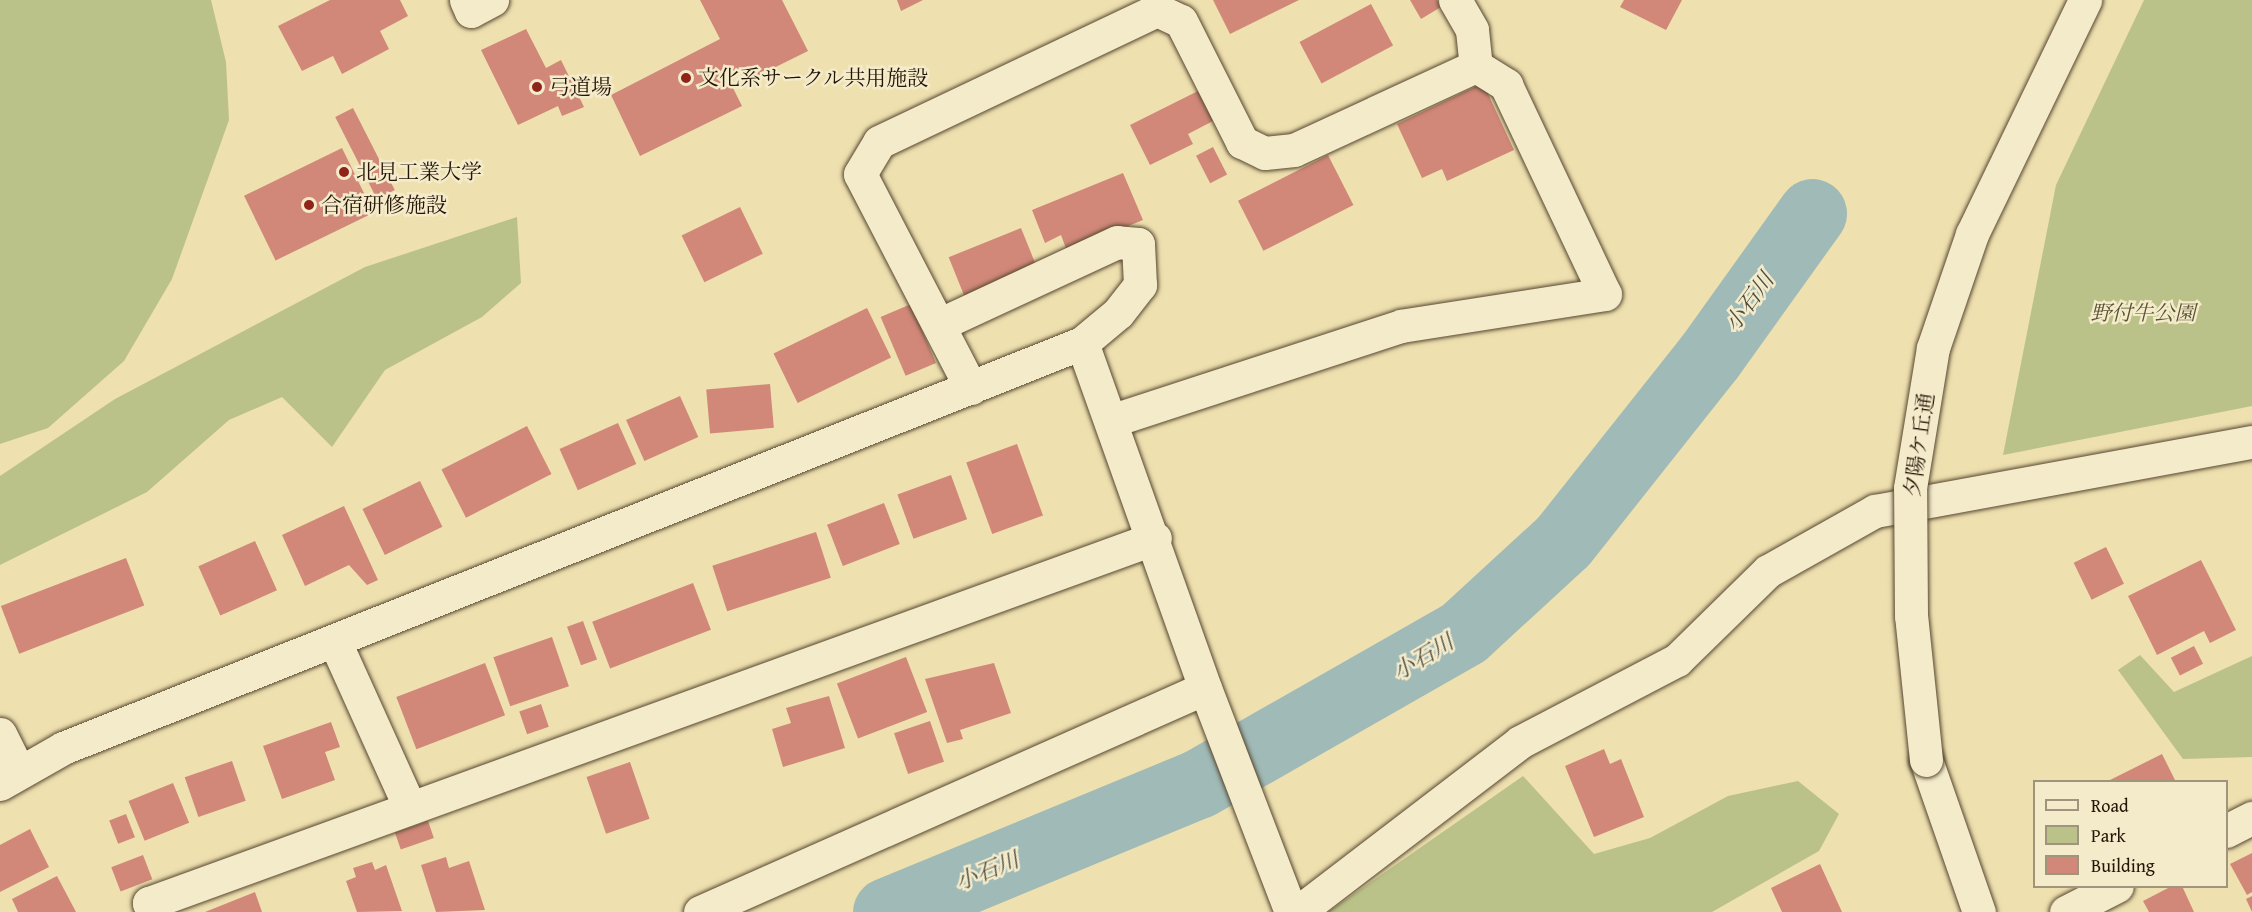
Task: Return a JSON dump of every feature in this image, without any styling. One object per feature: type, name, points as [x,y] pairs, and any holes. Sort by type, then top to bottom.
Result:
[{"type":"street","points":[[466,0],[471,10],[492,0]]},
{"type":"street","points":[[1455,0],[1472,30],[1476,66]]},
{"type":"street","name":"夕陽ケ丘通","points":[[1979,912],[1926,760],[1911,615],[1910,488],[1933,348],[1972,234],[2085,0]]},
{"type":"street","points":[[971,388],[940,324],[860,174],[879,142],[1157,10],[1181,21],[1242,142],[1265,153],[1294,150],[1476,66]]},
{"type":"street","points":[[1113,420],[1401,326],[1605,294],[1506,85],[1476,66]]},
{"type":"street","points":[[0,734],[10,778],[63,748],[346,671],[971,388],[1082,343],[1119,313],[1140,285],[1138,244],[1117,242],[940,324]]},
{"type":"street","points":[[1082,343],[1113,420],[1205,688],[1291,912]]},
{"type":"street","points":[[1298,912],[1520,742],[1677,660],[1768,571],[1875,511],[2252,442]]},
{"type":"street","points":[[153,912],[149,903],[409,806],[1155,538]]},
{"type":"street","points":[[346,671],[409,806]]},
{"type":"street","points":[[700,912],[1205,688]]},
{"type":"street","points":[[2228,830],[2252,818]]},
{"type":"street","points":[[2066,912],[2112,888]]},
{"type":"green space","points":[[0,0],[211,0],[226,62],[229,120],[172,279],[124,361],[48,428],[0,444]]},
{"type":"green space","name":"野付牛公園","points":[[2144,0],[2252,0],[2252,406],[2003,455],[2056,185]]},
{"type":"green space","points":[[517,217],[521,283],[482,317],[385,370],[332,447],[282,397],[229,420],[147,492],[0,565],[0,476],[115,399],[365,267]]},
{"type":"green space","points":[[2140,655],[2174,692],[2252,656],[2252,757],[2183,759],[2118,670]]},
{"type":"green space","points":[[1523,776],[1594,854],[1650,838],[1728,796],[1798,781],[1839,814],[1819,851],[1712,912],[1328,912]]},
{"type":"building","points":[[330,0],[400,0],[408,16],[380,31],[389,49],[342,74],[333,56],[302,71],[278,26]]},
{"type":"building","name":"文化系サークル共用施設","points":[[700,0],[782,0],[808,51],[745,82],[739,69],[726,74],[742,106],[640,156],[611,95],[720,39]]},
{"type":"building","points":[[897,0],[923,0],[901,11]]},
{"type":"building","points":[[1213,0],[1299,0],[1230,34]]},
{"type":"building","points":[[1410,0],[1437,0],[1441,7],[1421,19]]},
{"type":"building","points":[[1624,0],[1682,0],[1666,30],[1620,7]]},
{"type":"building","points":[[1371,4],[1393,45],[1322,84],[1299,42]]},
{"type":"building","name":"弓道場","points":[[526,29],[546,68],[561,60],[584,107],[562,116],[558,106],[518,125],[481,50]]},
{"type":"building","points":[[1483,83],[1514,150],[1447,181],[1442,169],[1422,178],[1397,124]]},
{"type":"building","points":[[1198,91],[1213,121],[1188,134],[1193,144],[1150,165],[1130,125]]},
{"type":"building","points":[[353,108],[395,190],[377,199],[335,117]]},
{"type":"building","points":[[1213,147],[1227,175],[1210,183],[1196,156]]},
{"type":"building","name":"合宿研修施設","points":[[342,148],[374,213],[276,260],[244,196]]},
{"type":"building","points":[[1328,155],[1353,205],[1263,251],[1238,201]]},
{"type":"building","points":[[1123,173],[1143,220],[1067,251],[1061,235],[1045,243],[1032,210]]},
{"type":"building","points":[[740,207],[763,254],[704,282],[682,235]]},
{"type":"building","points":[[1021,228],[1037,267],[964,296],[949,257]]},
{"type":"building","points":[[911,304],[936,363],[906,376],[881,317]]},
{"type":"building","points":[[867,308],[891,357],[798,403],[774,354]]},
{"type":"building","points":[[770,384],[774,428],[710,433],[706,390]]},
{"type":"building","points":[[680,396],[698,437],[644,461],[626,420]]},
{"type":"building","points":[[618,423],[636,464],[578,490],[560,449]]},
{"type":"building","points":[[527,426],[552,474],[466,518],[441,470]]},
{"type":"building","points":[[1017,444],[1043,515],[992,534],[966,462]]},
{"type":"building","points":[[951,475],[967,519],[914,539],[897,494]]},
{"type":"building","points":[[420,481],[442,527],[385,555],[362,509]]},
{"type":"building","points":[[884,503],[900,544],[843,566],[827,525]]},
{"type":"building","points":[[344,506],[378,580],[367,585],[349,565],[305,586],[282,535]]},
{"type":"building","points":[[816,532],[831,578],[727,611],[712,566]]},
{"type":"building","points":[[255,541],[277,590],[220,616],[198,566]]},
{"type":"building","points":[[2106,547],[2124,584],[2092,600],[2074,563]]},
{"type":"building","points":[[126,558],[144,606],[19,654],[1,606]]},
{"type":"building","points":[[2201,560],[2236,630],[2210,643],[2204,631],[2157,655],[2128,596]]},
{"type":"building","points":[[693,583],[711,630],[610,668],[592,622]]},
{"type":"building","points":[[583,621],[597,660],[581,665],[567,627]]},
{"type":"building","points":[[552,637],[569,686],[510,706],[493,657]]},
{"type":"building","points":[[2194,646],[2203,664],[2180,676],[2171,658]]},
{"type":"building","points":[[906,657],[927,712],[858,739],[837,684]]},
{"type":"building","points":[[485,663],[505,715],[416,749],[396,697]]},
{"type":"building","points":[[994,663],[1011,713],[960,730],[963,739],[947,743],[925,679]]},
{"type":"building","points":[[829,696],[845,748],[783,767],[772,729],[791,723],[786,708]]},
{"type":"building","points":[[541,704],[549,727],[527,734],[519,711]]},
{"type":"building","points":[[930,721],[944,762],[908,774],[894,733]]},
{"type":"building","points":[[331,722],[340,747],[325,752],[335,780],[282,799],[263,746]]},
{"type":"building","points":[[1604,749],[1610,764],[1621,759],[1644,817],[1594,837],[1565,766]]},
{"type":"building","points":[[2162,754],[2175,780],[2110,780]]},
{"type":"building","points":[[232,761],[246,801],[198,817],[185,777]]},
{"type":"building","points":[[630,762],[650,819],[606,834],[587,777]]},
{"type":"building","points":[[173,783],[189,823],[145,841],[128,801]]},
{"type":"building","points":[[126,814],[135,837],[118,844],[109,820]]},
{"type":"building","points":[[428,821],[434,838],[401,849],[395,832]]},
{"type":"building","points":[[30,829],[49,867],[0,892],[0,845]]},
{"type":"building","points":[[2252,853],[2252,892],[2247,895],[2230,864]]},
{"type":"building","points":[[143,855],[152,879],[121,891],[111,867]]},
{"type":"building","points":[[446,857],[449,868],[469,861],[485,910],[436,912],[421,865]]},
{"type":"building","points":[[372,862],[375,870],[386,865],[402,911],[357,912],[346,881],[356,877],[353,868]]},
{"type":"building","points":[[1820,864],[1842,912],[1782,912],[1771,888]]},
{"type":"building","points":[[57,876],[76,912],[18,912],[12,899]]},
{"type":"building","points":[[2168,888],[2183,888],[2194,912],[2149,912],[2143,901]]},
{"type":"building","points":[[255,892],[262,912],[205,912]]},
{"type":"building","points":[[2252,896],[2252,912],[2246,899]]},
{"type":"waterway","name":"小石川","points":[[887,912],[1198,784],[1464,632],[1563,541],[1709,357],[1812,213]]},
{"type":"place","name":"文化系サークル共用施設","points":[[686,78]]},
{"type":"place","name":"弓道場","points":[[537,87]]},
{"type":"place","name":"北見工業大学","points":[[344,172]]},
{"type":"place","name":"合宿研修施設","points":[[309,205]]}]
